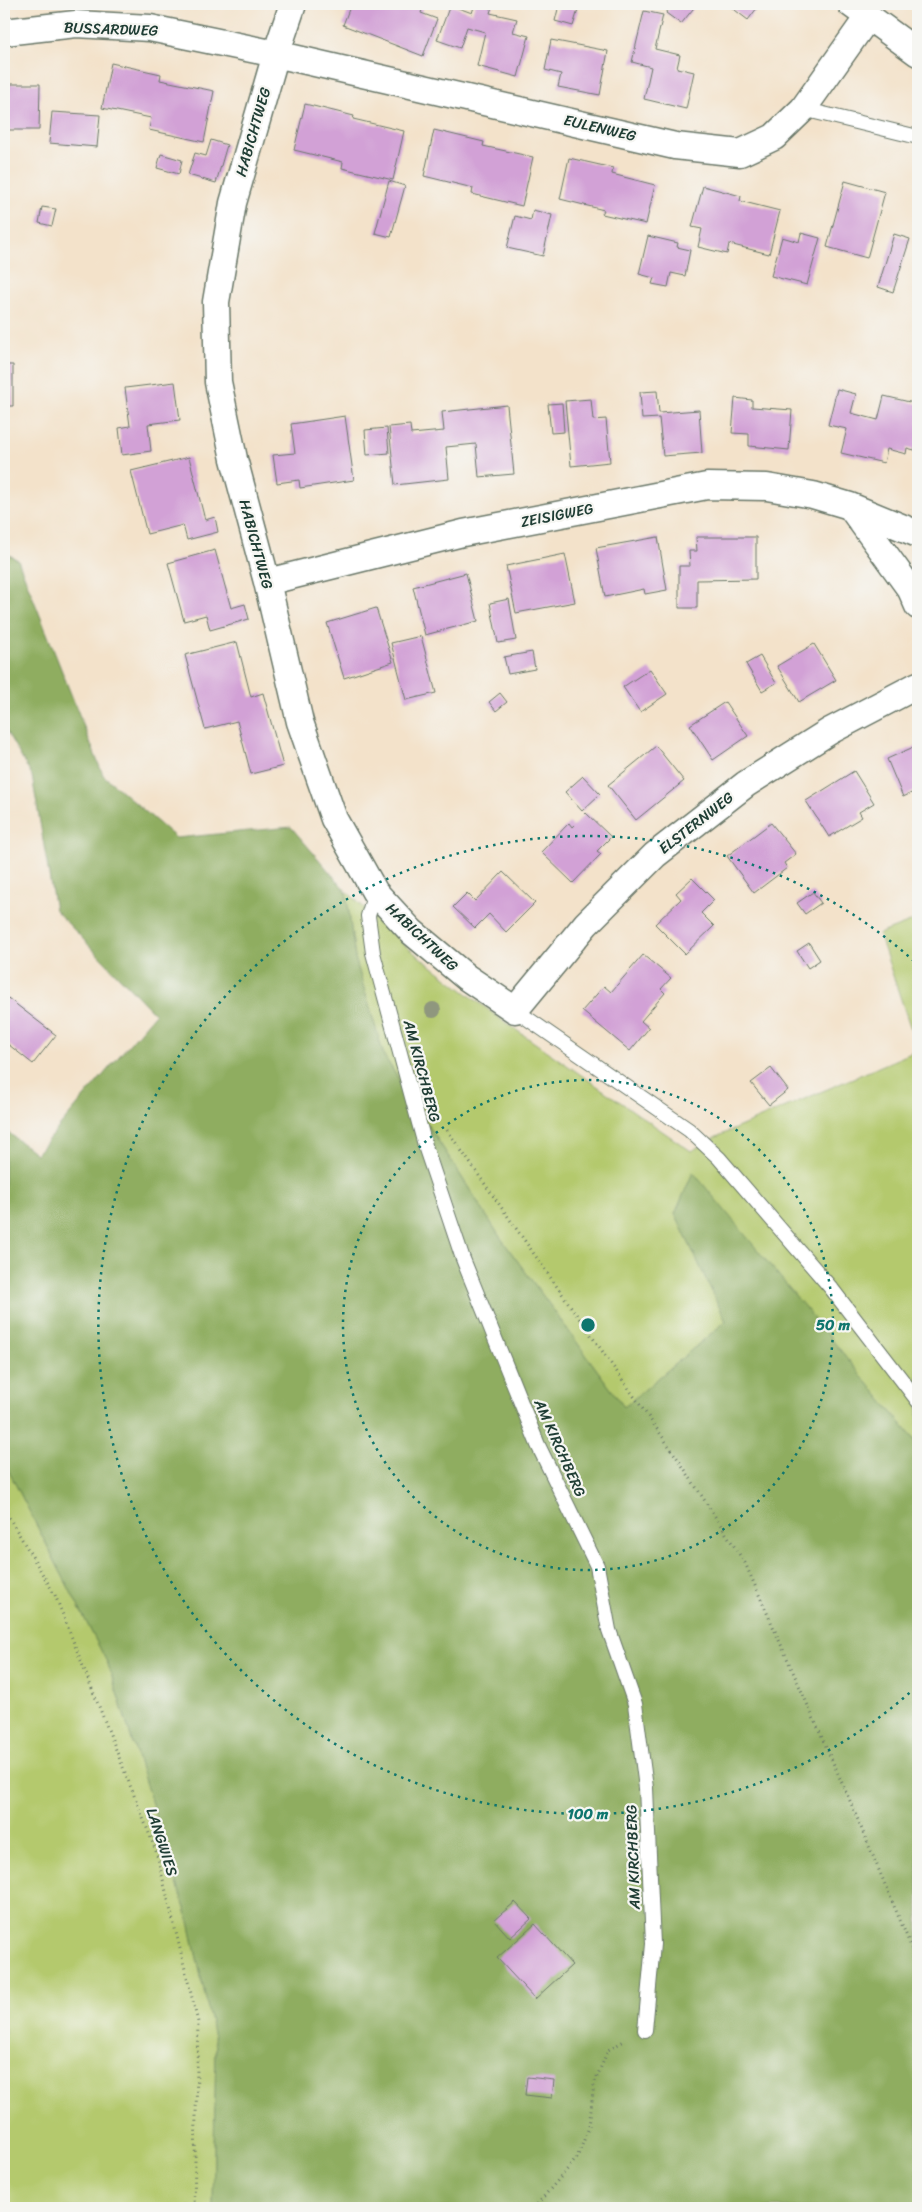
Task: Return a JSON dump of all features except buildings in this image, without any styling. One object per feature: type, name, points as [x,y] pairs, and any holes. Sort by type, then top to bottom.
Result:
[{"type":"street","name":"HABICHTWEG","points":[[293,4],[276,54],[234,203],[216,302],[218,382],[234,458],[267,582],[300,722],[334,819],[375,892],[412,932],[466,977],[515,1010]]},
{"type":"street","name":"EULENWEG","points":[[276,54],[675,146],[740,153],[774,137],[804,108],[859,10]]},
{"type":"street","points":[[859,10],[918,53]]},
{"type":"street","name":"BUSSARDWEG","points":[[4,32],[76,24],[150,28],[276,54]]},
{"type":"street","name":"ZEISIGWEG","points":[[267,582],[463,533],[707,486],[767,487],[813,495],[850,506],[918,534]]},
{"type":"street","points":[[850,506],[911,590],[918,606]]},
{"type":"street","name":"ELSTERNWEG","points":[[515,1010],[586,924],[655,854],[746,784],[830,731],[918,685]]},
{"type":"lane","points":[[804,108],[918,137]]},
{"type":"lane","name":"AM KIRCHBERG","points":[[375,892],[368,916],[373,953],[426,1149],[463,1259],[538,1445],[597,1566],[609,1630],[635,1704],[646,1788],[653,1944],[645,2030]]},
{"type":"lane","points":[[515,1010],[689,1130],[719,1158],[832,1288],[918,1401]]},
{"type":"path","points":[[446,1129],[678,1459],[745,1563],[850,1801],[918,1963]]},
{"type":"path","name":"LANGWIES","points":[[4,1509],[54,1595],[156,1851],[198,2022],[194,2208]]},
{"type":"path","points":[[534,2208],[577,2158],[588,2127],[594,2084],[608,2050],[645,2030]]},
{"type":"green space","points":[[4,552],[18,560],[103,775],[176,838],[291,827],[346,891],[355,958],[384,1056],[500,1237],[624,1407],[726,1321],[675,1214],[693,1172],[914,1439],[918,1449],[918,2208],[213,2208],[216,2046],[189,1921],[108,1664],[4,1462],[4,1129],[36,1154],[155,1014],[55,910],[32,776],[4,727]]},
{"type":"green space","points":[[346,891],[408,948],[499,1018],[691,1151],[714,1138],[918,1050],[918,1449],[914,1439],[693,1173],[675,1214],[726,1321],[624,1407],[500,1237],[384,1056],[355,958]]},
{"type":"green space","points":[[918,919],[918,1050],[879,934]]},
{"type":"green space","points":[[4,1462],[108,1664],[189,1921],[216,2046],[213,2208],[4,2208]]}]
